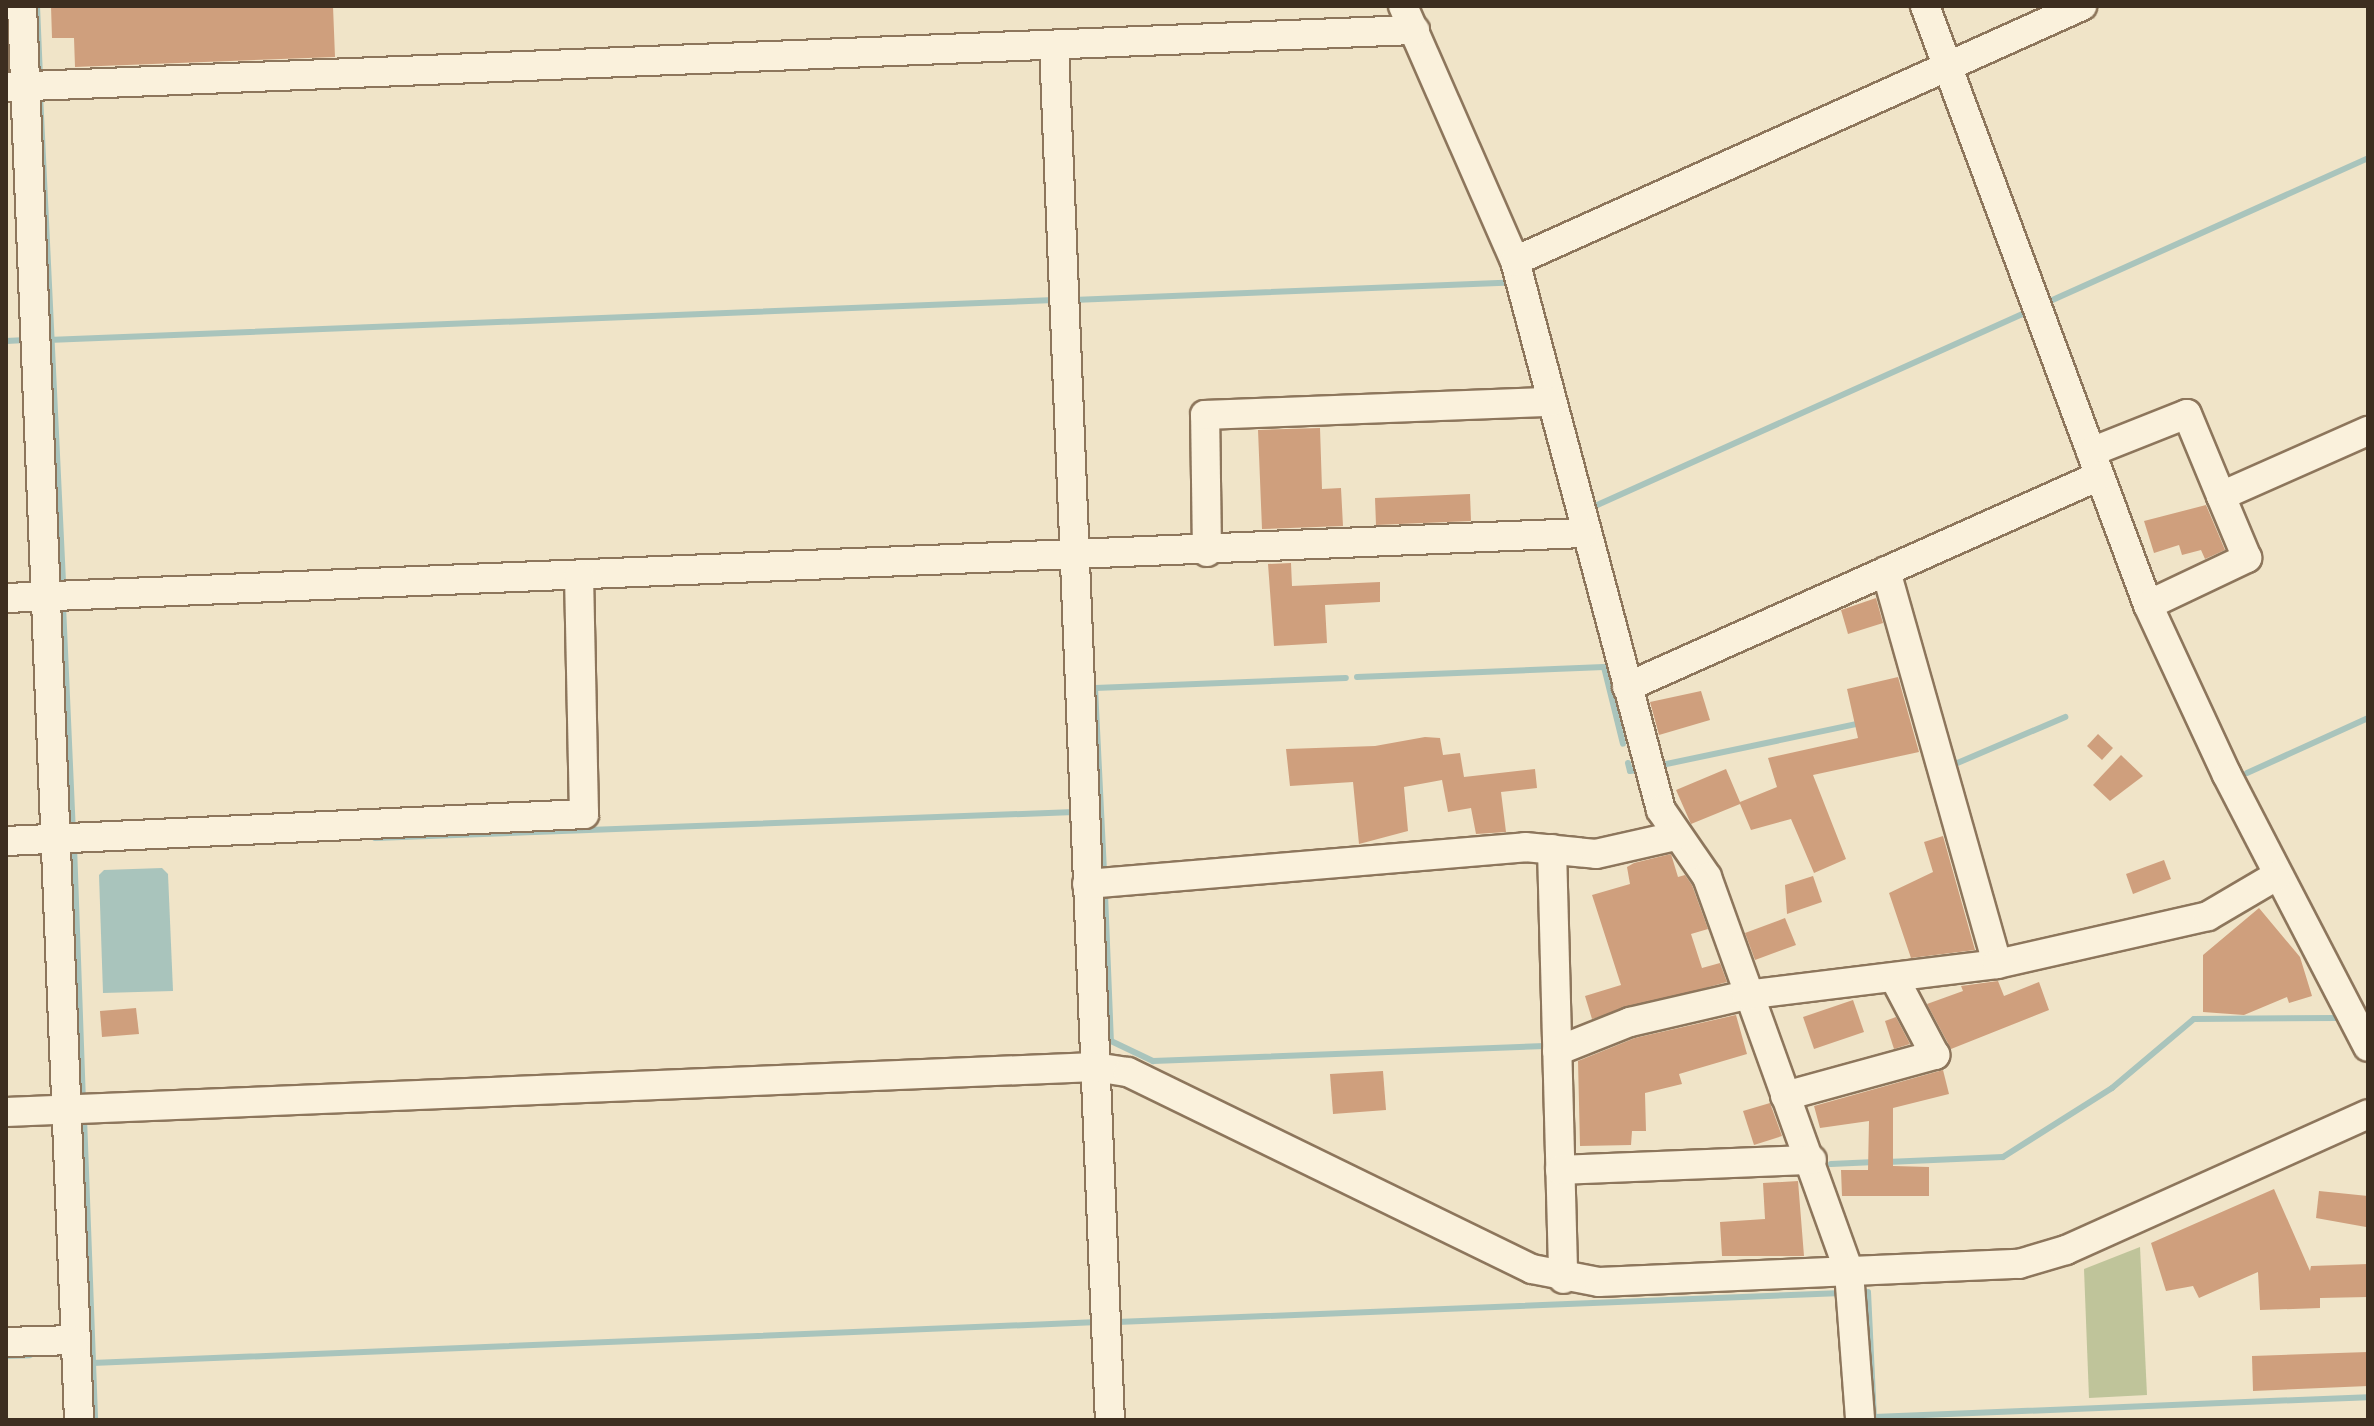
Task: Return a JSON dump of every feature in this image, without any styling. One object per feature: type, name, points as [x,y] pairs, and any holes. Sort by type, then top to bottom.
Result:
[{"type":"street","points":[[22,6],[57,596],[67,839],[77,1109],[76,1349],[79,1420]]},
{"type":"street","points":[[1925,6],[1951,65],[2148,605],[2278,875],[2359,1007],[2368,1047]]},
{"type":"street","points":[[1515,261],[2082,6]]},
{"type":"street","points":[[27,86],[1054,46],[1409,18],[1515,261],[1661,810],[1675,836],[1707,877],[1746,995],[1812,1160],[1849,1272],[1860,1420]]},
{"type":"street","points":[[1054,46],[1110,1420]]},
{"type":"street","points":[[1207,552],[1205,415],[1551,402]]},
{"type":"street","points":[[1627,687],[1886,571],[2187,414],[2247,558],[2148,605]]},
{"type":"street","points":[[2221,496],[2368,431]]},
{"type":"street","points":[[6,598],[1074,558],[1585,533]]},
{"type":"street","points":[[1886,571],[1997,964]]},
{"type":"street","points":[[6,841],[584,814],[579,576]]},
{"type":"street","points":[[1087,884],[1552,849],[1596,854],[1675,836]]},
{"type":"street","points":[[1552,849],[1563,1279]]},
{"type":"street","points":[[1557,1051],[1630,1022],[1746,995],[1896,981],[1997,964],[2208,916],[2278,875]]},
{"type":"street","points":[[1785,1096],[1935,1055],[1896,981]]},
{"type":"street","points":[[6,1112],[1095,1067],[1128,1072],[1563,1279],[1849,1272],[2019,1264],[2043,1257],[2368,1114]]},
{"type":"street","points":[[1560,1170],[1812,1160]]},
{"type":"street","points":[[6,1342],[76,1349]]},
{"type":"green space","points":[[2140,1247],[2147,1395],[2089,1398],[2084,1269]]},
{"type":"water","points":[[162,868],[168,874],[173,991],[103,993],[99,875],[104,870]]},
{"type":"building","points":[[51,6],[333,6],[335,57],[75,67],[74,38],[52,38]]},
{"type":"building","points":[[1320,428],[1322,489],[1341,488],[1343,526],[1262,529],[1258,430]]},
{"type":"building","points":[[1470,494],[1471,521],[1376,525],[1375,498]]},
{"type":"building","points":[[2206,505],[2225,550],[2205,559],[2201,550],[2182,555],[2179,545],[2154,553],[2144,521]]},
{"type":"building","points":[[1291,563],[1292,586],[1380,582],[1380,602],[1325,605],[1327,643],[1274,646],[1268,564]]},
{"type":"building","points":[[1876,598],[1883,623],[1848,634],[1841,610]]},
{"type":"building","points":[[1898,677],[1919,752],[1813,775],[1846,859],[1814,873],[1791,819],[1751,830],[1740,804],[1691,824],[1676,790],[1726,769],[1740,802],[1777,787],[1768,758],[1858,738],[1847,689]]},
{"type":"building","points":[[1701,691],[1710,720],[1659,735],[1650,702]]},
{"type":"building","points":[[2098,734],[2113,748],[2102,760],[2087,746]]},
{"type":"building","points":[[1425,737],[1440,738],[1443,755],[1460,753],[1464,777],[1535,769],[1537,788],[1501,792],[1506,832],[1476,834],[1471,808],[1448,812],[1442,780],[1404,787],[1408,831],[1359,844],[1353,782],[1290,786],[1286,749],[1375,746]]},
{"type":"building","points":[[2121,755],[2143,776],[2110,801],[2093,785]]},
{"type":"building","points":[[1943,836],[1975,950],[1911,958],[1889,893],[1933,872],[1924,842]]},
{"type":"building","points":[[1671,854],[1678,877],[1685,875],[1692,885],[1708,929],[1691,934],[1702,968],[1720,963],[1727,982],[1592,1019],[1585,996],[1621,985],[1592,895],[1630,884],[1627,867],[1634,863]]},
{"type":"building","points":[[2164,860],[2171,879],[2133,894],[2126,874]]},
{"type":"building","points":[[1813,876],[1822,902],[1787,914],[1785,885]]},
{"type":"building","points":[[2259,908],[2300,957],[2312,996],[2289,1003],[2287,997],[2244,1015],[2203,1012],[2203,955]]},
{"type":"building","points":[[1785,918],[1796,945],[1755,960],[1745,933]]},
{"type":"building","points":[[1998,981],[2004,996],[2039,982],[2049,1010],[1951,1049],[1927,1004],[1963,991],[1961,986]]},
{"type":"building","points":[[1853,1000],[1864,1032],[1814,1049],[1803,1017]]},
{"type":"building","points":[[136,1008],[139,1034],[102,1037],[100,1011]]},
{"type":"building","points":[[1736,1015],[1747,1054],[1679,1074],[1682,1084],[1645,1093],[1646,1131],[1632,1131],[1631,1145],[1580,1146],[1578,1061],[1635,1038]]},
{"type":"building","points":[[1896,1017],[1910,1044],[1894,1049],[1885,1021]]},
{"type":"building","points":[[1943,1070],[1949,1094],[1893,1108],[1893,1166],[1929,1167],[1929,1196],[1842,1196],[1841,1170],[1868,1170],[1869,1121],[1820,1128],[1814,1106]]},
{"type":"building","points":[[1383,1071],[1386,1110],[1333,1114],[1330,1074]]},
{"type":"building","points":[[1770,1103],[1782,1136],[1754,1145],[1743,1111]]},
{"type":"building","points":[[1798,1181],[1804,1256],[1722,1256],[1720,1222],[1765,1219],[1763,1183]]},
{"type":"building","points":[[2274,1189],[2310,1271],[2311,1266],[2368,1264],[2368,1297],[2320,1298],[2320,1308],[2260,1310],[2258,1272],[2199,1298],[2193,1286],[2166,1291],[2151,1243]]},
{"type":"building","points":[[2319,1191],[2368,1196],[2366,1227],[2316,1218]]},
{"type":"building","points":[[2368,1352],[2368,1386],[2253,1391],[2252,1356]]},
{"type":"waterway","points":[[37,6],[40,78]]},
{"type":"waterway","points":[[40,94],[63,590]]},
{"type":"waterway","points":[[2048,302],[2368,158]]},
{"type":"waterway","points":[[1073,300],[1505,283]]},
{"type":"waterway","points":[[48,340],[1054,300]]},
{"type":"waterway","points":[[1595,506],[2022,314]]},
{"type":"waterway","points":[[6,341],[26,340]]},
{"type":"waterway","points":[[63,605],[73,830]]},
{"type":"waterway","points":[[1357,677],[1604,667],[1623,744]]},
{"type":"waterway","points":[[1104,872],[1095,688],[1346,678]]},
{"type":"waterway","points":[[1952,756],[1955,764],[2065,717]]},
{"type":"waterway","points":[[2247,773],[2368,718]]},
{"type":"waterway","points":[[1657,766],[1861,723]]},
{"type":"waterway","points":[[1628,763],[1630,771],[1637,770]]},
{"type":"waterway","points":[[375,838],[1075,812]]},
{"type":"waterway","points":[[74,845],[83,1101]]},
{"type":"waterway","points":[[1105,894],[1111,1041],[1153,1061],[1545,1046]]},
{"type":"waterway","points":[[1887,1162],[2003,1157],[2112,1088],[2194,1019],[2336,1018]]},
{"type":"waterway","points":[[84,1117],[95,1420]]},
{"type":"waterway","points":[[1831,1164],[1875,1162]]},
{"type":"waterway","points":[[1868,1292],[1874,1417],[2368,1397]]},
{"type":"waterway","points":[[1117,1322],[1842,1293]]},
{"type":"waterway","points":[[92,1363],[1098,1322]]},
{"type":"waterway","points":[[6,1356],[30,1355]]}]
